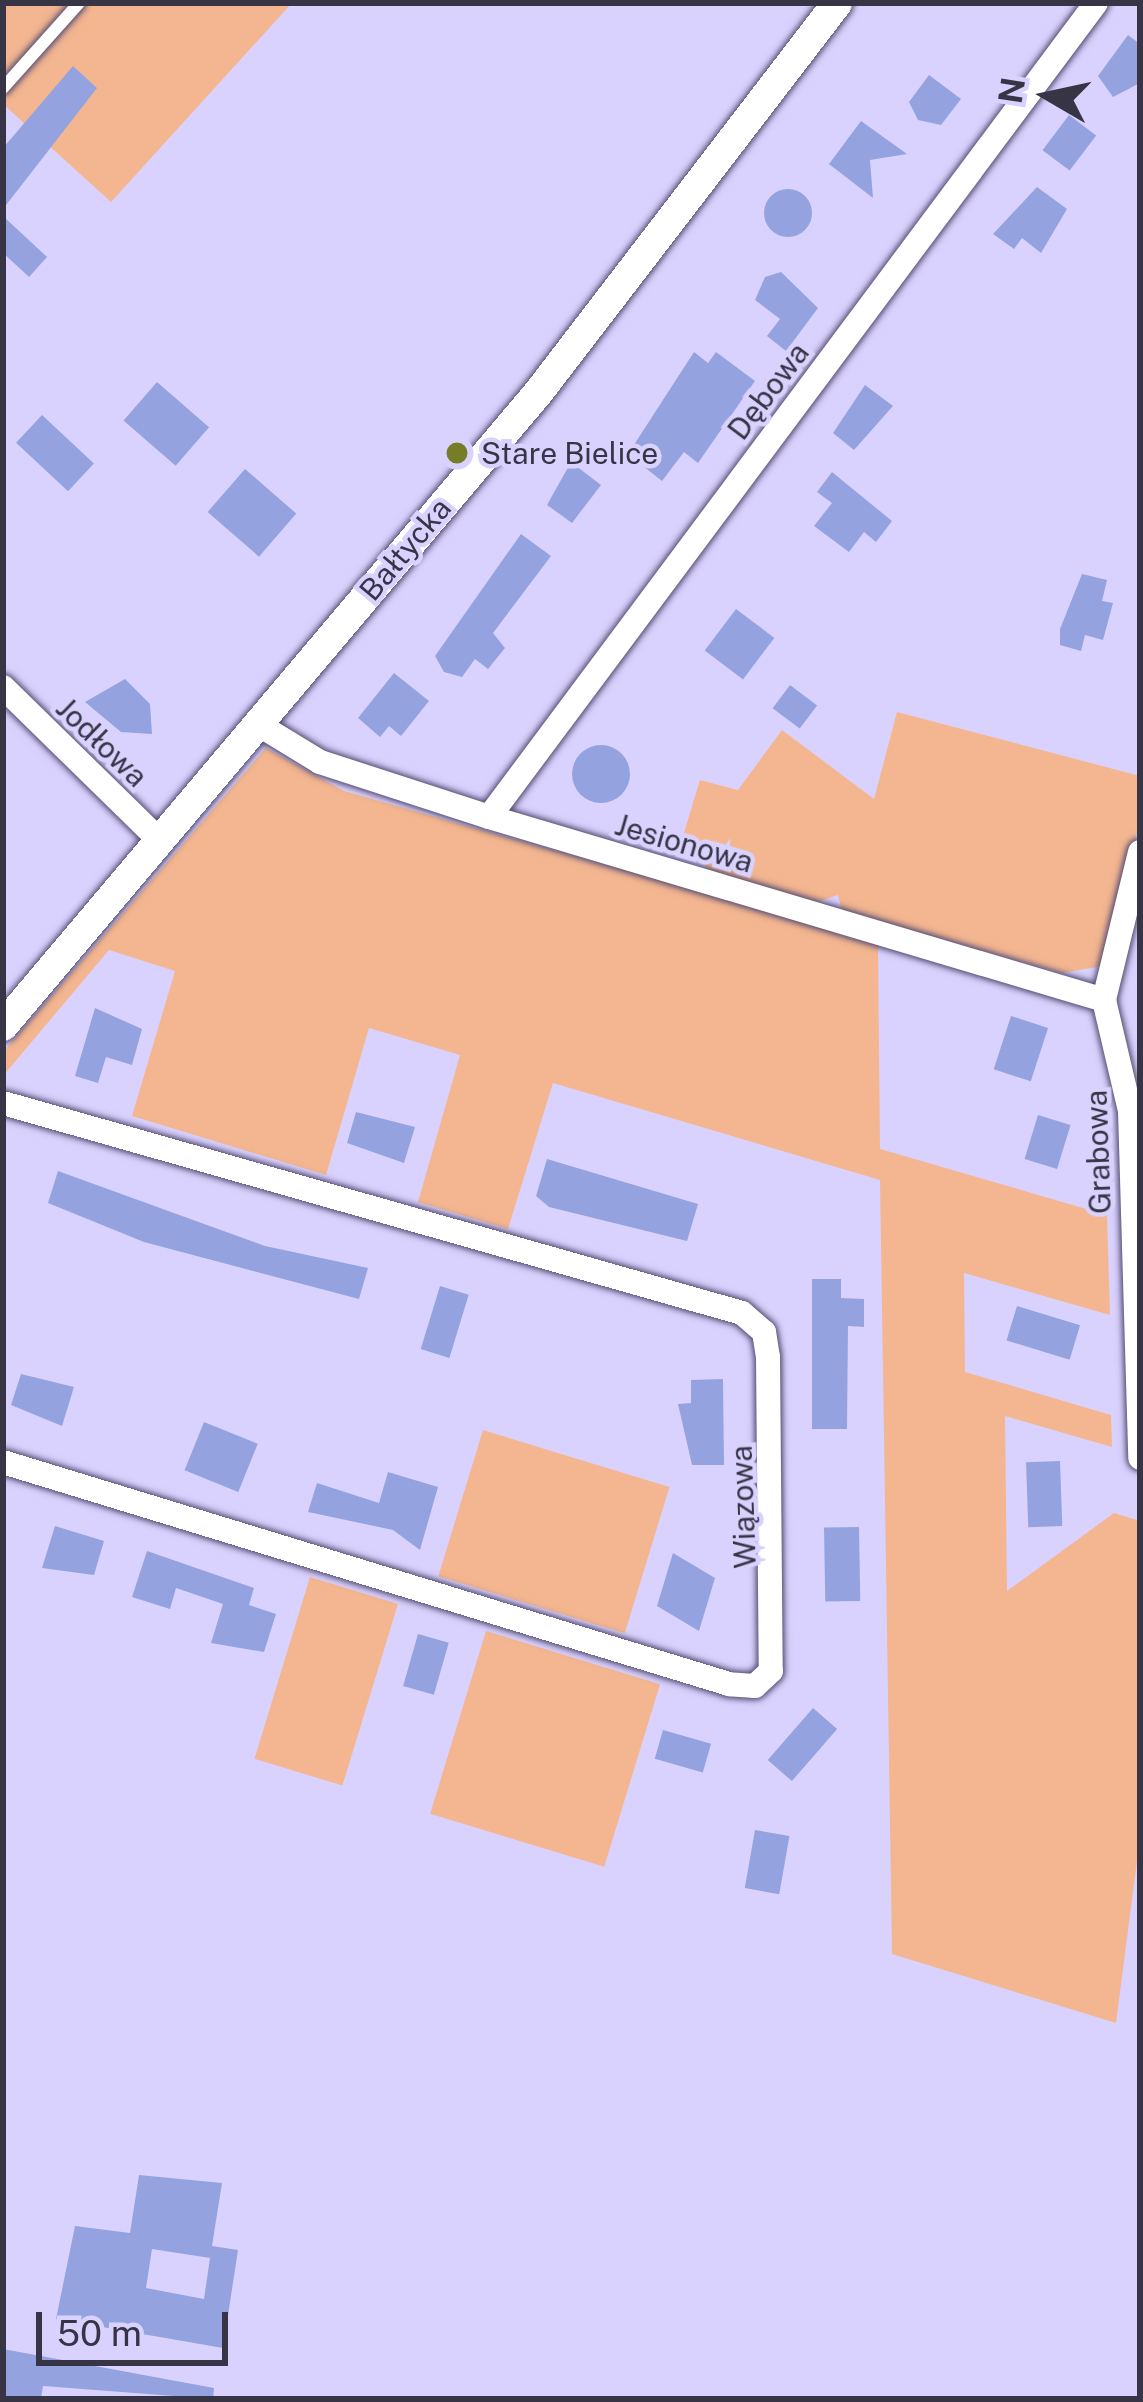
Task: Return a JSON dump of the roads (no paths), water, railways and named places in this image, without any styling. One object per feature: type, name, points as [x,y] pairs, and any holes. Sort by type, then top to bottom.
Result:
[{"type":"street","name":"Bałtycka","points":[[3,1026],[538,393],[837,3]]},
{"type":"street","name":"Dębowa","points":[[489,817],[1096,3]]},
{"type":"street","name":"Jodłowa","points":[[3,688],[160,840]]},
{"type":"street","name":"Jesionowa","points":[[256,723],[320,762],[1104,1000]]},
{"type":"street","name":"Grabowa","points":[[1140,852],[1104,1000],[1130,1111],[1140,1458]]},
{"type":"street","name":"Wiązowa","points":[[3,1103],[742,1312],[764,1332],[768,1357],[771,1671],[755,1686],[728,1684],[3,1462]]},
{"type":"lane","points":[[3,88],[79,3]]},
{"type":"place","name":"Stare Bielice","points":[[457,453]]}]
